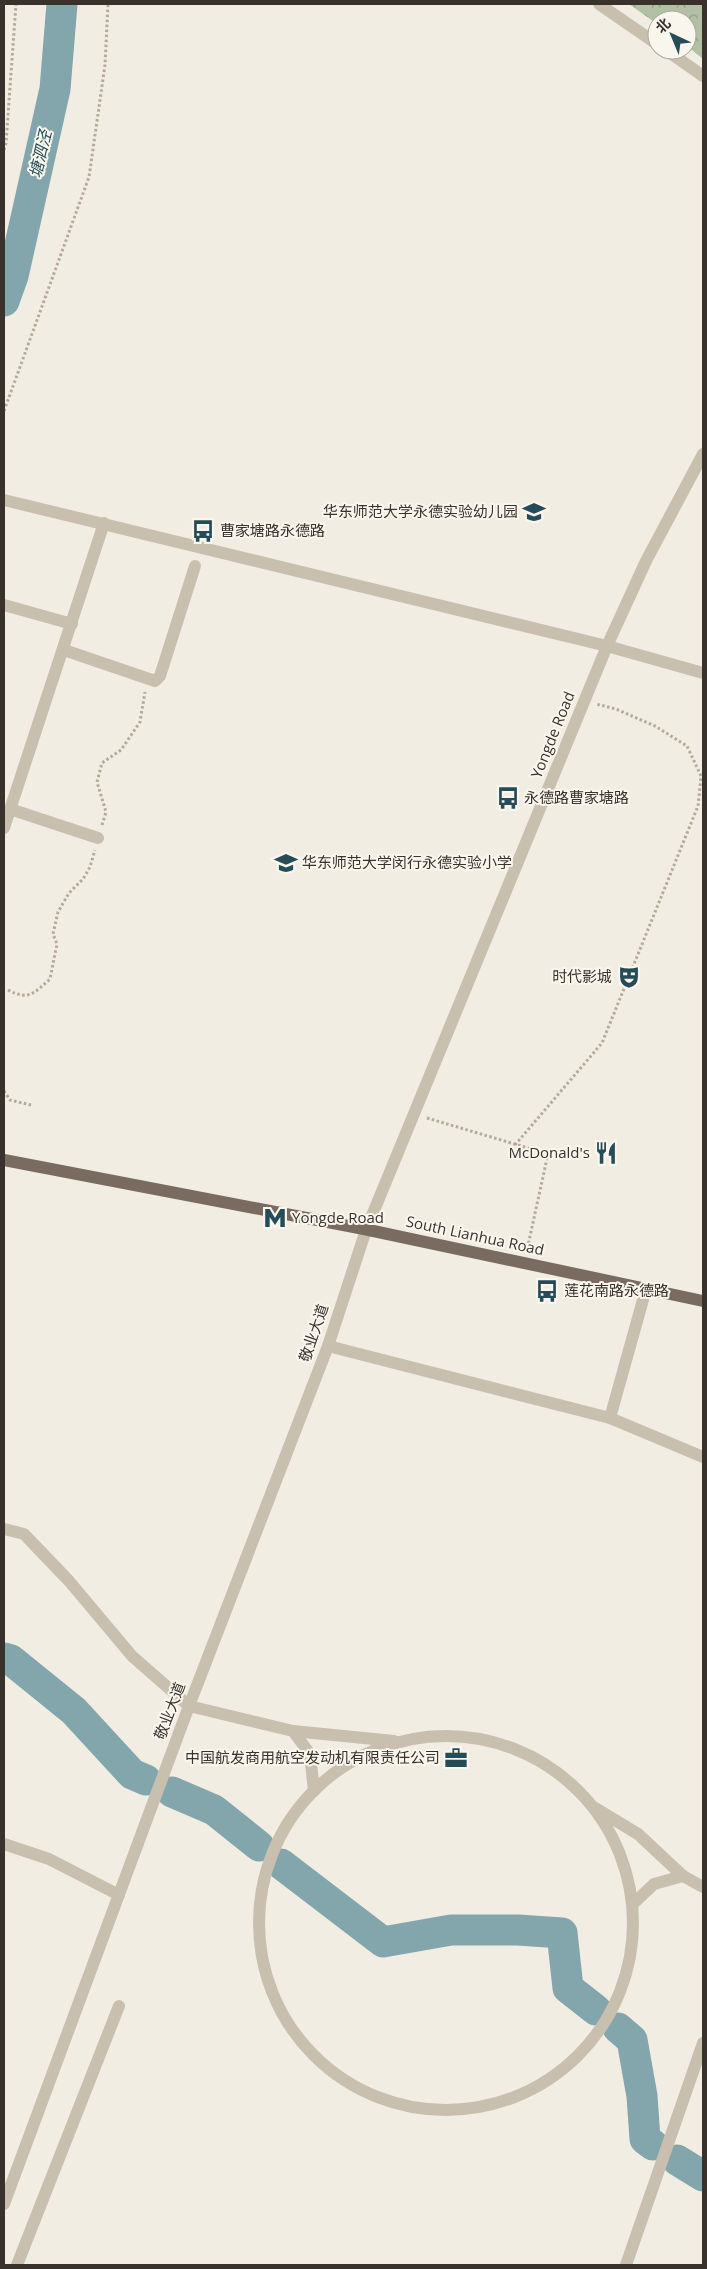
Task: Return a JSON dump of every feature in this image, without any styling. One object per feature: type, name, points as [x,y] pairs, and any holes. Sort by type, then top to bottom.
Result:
[{"type":"main road","name":"South Lianhua Road","points":[[4,1160],[366,1230],[703,1301]]},
{"type":"street","points":[[599,4],[647,37]]},
{"type":"street","points":[[680,60],[703,76]]},
{"type":"street","name":"Yongde Road","points":[[366,1230],[607,646],[646,561],[703,454]]},
{"type":"street","points":[[4,500],[607,646],[703,673]]},
{"type":"street","points":[[4,828],[64,650],[104,523]]},
{"type":"street","points":[[64,650],[155,680],[160,676],[195,566]]},
{"type":"street","points":[[4,606],[72,624]]},
{"type":"street","points":[[10,809],[98,838]]},
{"type":"street","name":"敬业大道","points":[[4,2204],[189,1706],[328,1346],[366,1230]]},
{"type":"street","points":[[610,1418],[646,1289]]},
{"type":"street","points":[[328,1346],[610,1418],[703,1457]]},
{"type":"street","points":[[4,1529],[24,1534],[69,1581],[132,1656],[189,1706],[293,1731],[394,1741],[460,1734],[523,1750],[578,1787],[616,1840],[634,1903],[629,1968],[602,2028],[557,2076],[498,2105],[439,2112],[381,2101],[329,2073],[289,2029],[264,1976],[257,1917],[268,1859],[297,1807],[314,1791],[341,1766],[394,1741]]},
{"type":"street","points":[[293,1731],[310,1754],[314,1791]]},
{"type":"street","points":[[591,1805],[638,1834],[683,1876],[703,1887]]},
{"type":"street","points":[[4,1844],[49,1859],[119,1894]]},
{"type":"street","points":[[634,1903],[654,1884],[683,1876]]},
{"type":"street","points":[[17,2265],[119,2006]]},
{"type":"street","points":[[626,2265],[703,2043]]},
{"type":"path","points":[[4,150],[16,4]]},
{"type":"path","points":[[4,410],[90,177],[105,65],[108,4]]},
{"type":"path","points":[[515,1145],[602,1043],[698,806],[701,776],[687,746],[656,726],[616,709],[584,701]]},
{"type":"path","points":[[4,1091],[10,1100],[31,1105]]},
{"type":"path","points":[[414,1114],[548,1154],[524,1263]]},
{"type":"green space","points":[[629,4],[703,4],[703,59],[697,54],[697,10],[647,10],[647,17]]},
{"type":"waterway","name":"塘泗泾","points":[[4,301],[13,276],[55,89],[62,4]]},
{"type":"waterway","points":[[4,1658],[11,1660],[74,1711],[132,1774],[146,1780]]},
{"type":"waterway","points":[[172,1792],[214,1810],[259,1846]]},
{"type":"waterway","points":[[281,1864],[383,1942],[451,1930],[518,1930],[562,1933],[568,1988],[596,2010]]},
{"type":"waterway","points":[[618,2028],[632,2040],[642,2096],[645,2139],[653,2145]]},
{"type":"waterway","points":[[677,2160],[703,2176]]},
{"type":"place","name":"华东师范大学永德实验幼儿园","points":[[534,512]]},
{"type":"place","name":"曹家塘路永德路","points":[[203,531]]},
{"type":"place","name":"永德路曹家塘路","points":[[508,798]]},
{"type":"place","name":"华东师范大学闵行永德实验小学","points":[[286,863]]},
{"type":"place","name":"时代影城","points":[[629,977]]},
{"type":"place","name":"McDonald's","points":[[606,1153]]},
{"type":"place","name":"Yongde Road","points":[[275,1218]]},
{"type":"place","name":"莲花南路永德路","points":[[547,1291]]},
{"type":"place","name":"中国航发商用航空发动机有限责任公司","points":[[456,1758]]}]
